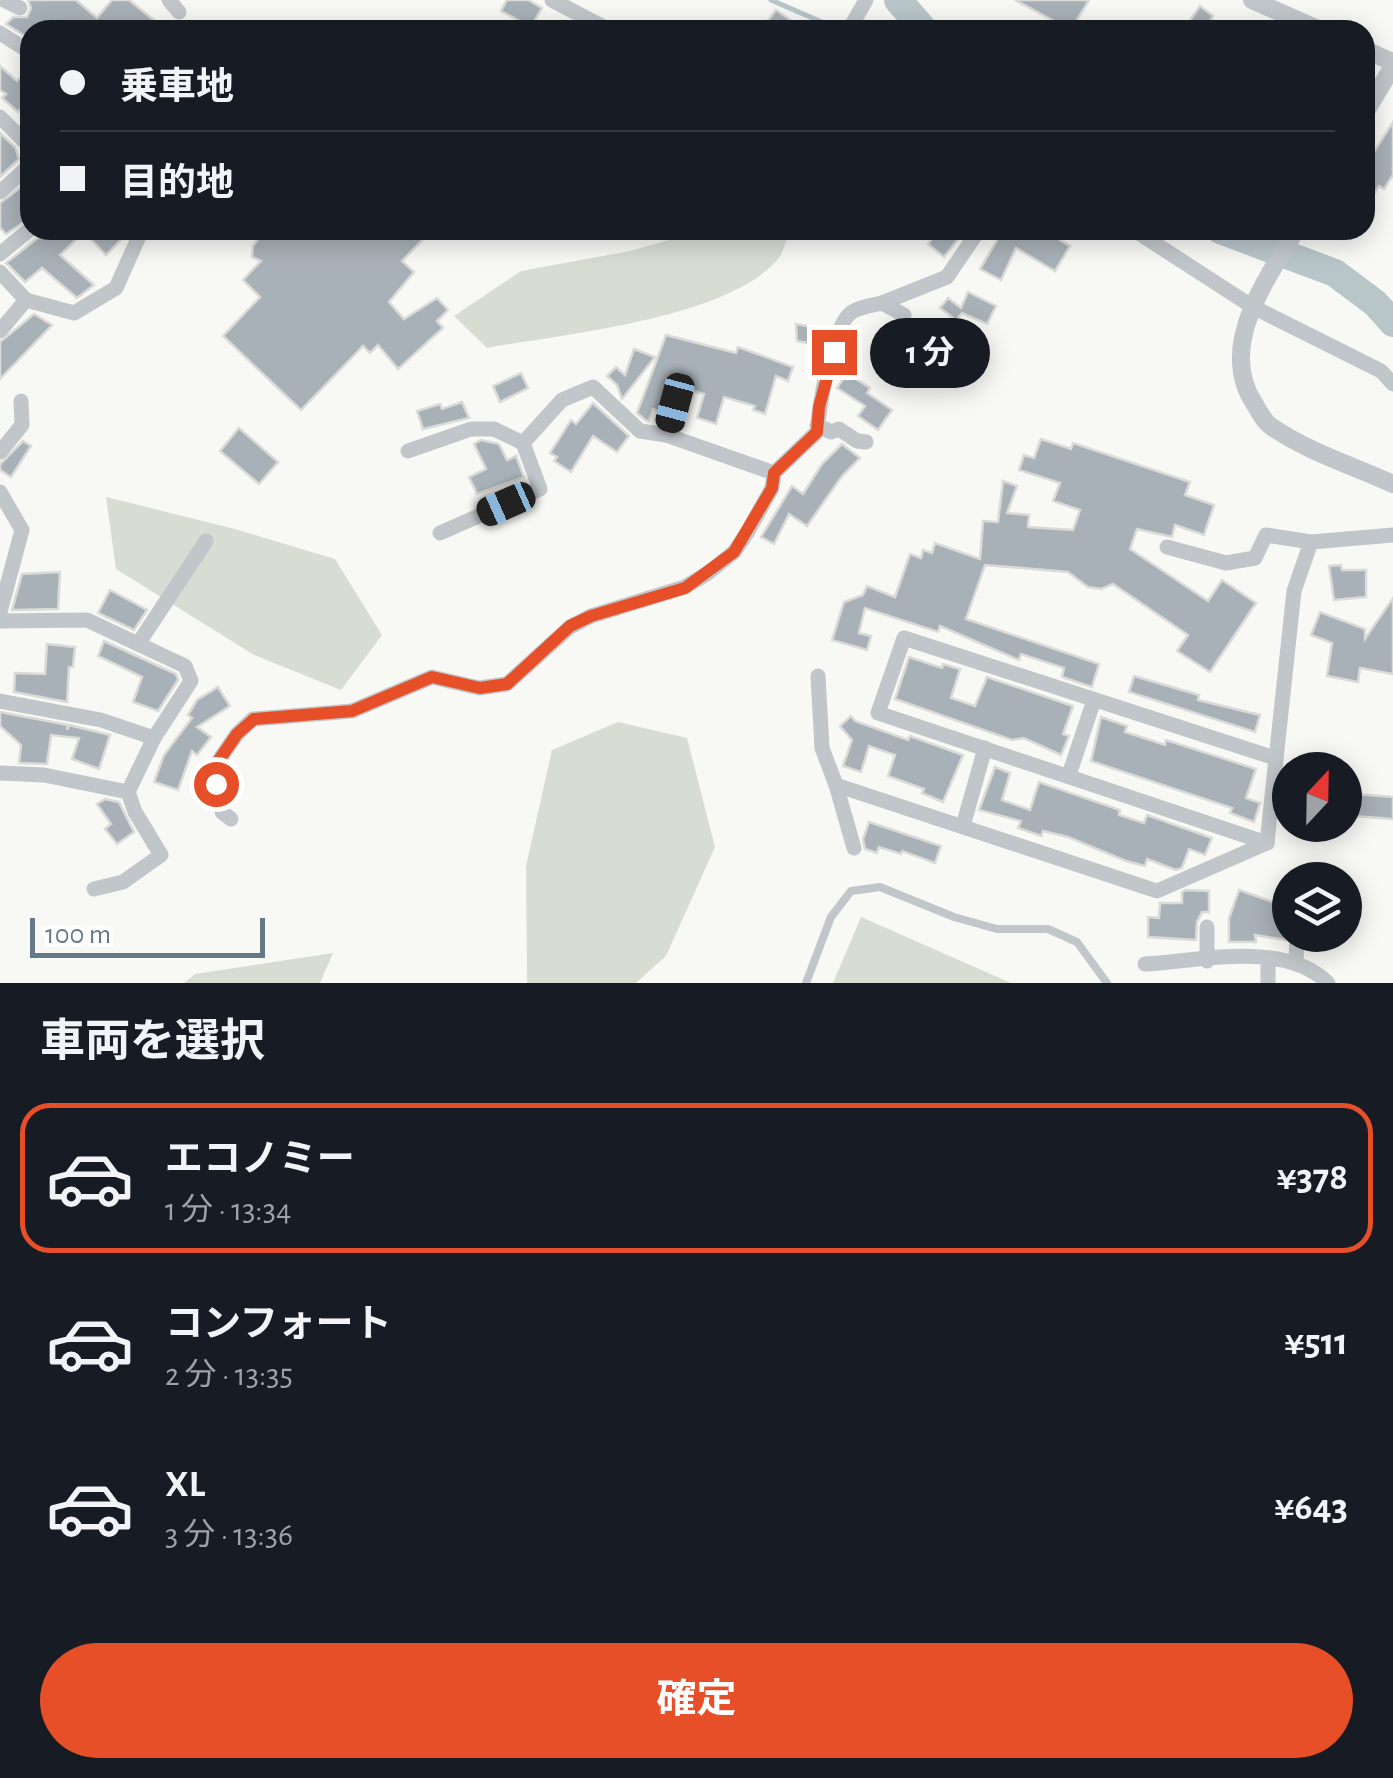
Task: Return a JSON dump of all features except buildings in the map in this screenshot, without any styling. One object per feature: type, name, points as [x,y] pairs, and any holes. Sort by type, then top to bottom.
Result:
[{"type":"street","points":[[4,0],[20,8]]},
{"type":"street","points":[[552,0],[589,20]]},
{"type":"street","points":[[1252,0],[1297,20]]},
{"type":"street","points":[[1375,96],[1393,64]]},
{"type":"street","points":[[0,116],[20,136]]},
{"type":"street","points":[[0,192],[20,173]]},
{"type":"street","points":[[0,254],[20,237]]},
{"type":"street","points":[[0,272],[26,300],[74,313],[116,288],[137,240]]},
{"type":"street","points":[[230,820],[222,812],[215,766],[237,734],[254,719],[352,711],[432,677],[480,688],[507,684],[570,626],[685,588],[708,573],[734,552],[747,533],[772,488],[774,473],[817,432],[841,325],[852,312],[947,277],[971,240]]},
{"type":"street","points":[[1151,240],[1381,372],[1393,384]]},
{"type":"street","points":[[1290,240],[1255,302],[1242,339],[1248,394],[1269,426],[1393,484]]},
{"type":"street","points":[[0,331],[26,300]]},
{"type":"street","points":[[882,302],[904,315]]},
{"type":"street","points":[[523,443],[562,400],[593,387],[640,430],[666,435],[774,473]]},
{"type":"street","points":[[0,452],[22,425],[21,401]]},
{"type":"street","points":[[666,435],[675,403]]},
{"type":"street","points":[[818,425],[831,432],[839,429],[857,442],[866,442]]},
{"type":"street","points":[[408,451],[472,429],[494,428],[523,443],[540,489],[440,533]]},
{"type":"street","points":[[0,612],[22,530],[2,501]]},
{"type":"street","points":[[1167,546],[1226,563],[1255,558],[1266,536],[1310,542],[1393,535]]},
{"type":"street","points":[[138,644],[187,576],[196,552],[206,541]]},
{"type":"street","points":[[1277,752],[1294,591],[1310,542]]},
{"type":"street","points":[[0,621],[86,620],[185,666],[191,681],[154,738],[128,792],[161,856],[122,882],[94,890]]},
{"type":"street","points":[[1267,843],[878,714],[904,638],[1272,757]]},
{"type":"street","points":[[818,676],[822,748],[854,848]]},
{"type":"street","points":[[1069,775],[1094,700]]},
{"type":"street","points":[[0,701],[101,720],[154,738]]},
{"type":"street","points":[[963,826],[985,748]]},
{"type":"street","points":[[0,774],[44,775],[128,792]]},
{"type":"street","points":[[836,785],[1158,890],[1267,843]]},
{"type":"street","points":[[1267,843],[1272,796]]},
{"type":"street","points":[[1206,927],[1207,961]]},
{"type":"street","points":[[1296,952],[1296,964]]},
{"type":"street","points":[[1268,959],[1268,983]]},
{"type":"street","points":[[1145,964],[1268,959],[1296,964],[1328,983]]},
{"type":"lane","points":[[806,983],[831,917],[851,891],[880,887],[954,917],[997,928],[1048,928],[1077,942],[1107,983]]},
{"type":"shaded area","points":[[669,240],[786,240],[780,256],[754,279],[722,296],[642,321],[487,348],[454,316],[521,271]]},
{"type":"shaded area","points":[[106,497],[335,559],[382,635],[341,690],[254,655],[116,569]]},
{"type":"shaded area","points":[[618,722],[687,738],[715,847],[666,956],[636,983],[527,983],[526,866],[552,750]]},
{"type":"shaded area","points":[[861,917],[1011,983],[833,983]]},
{"type":"shaded area","points":[[333,953],[320,983],[184,983],[195,974]]},
{"type":"waterway","points":[[771,0],[817,20]]},
{"type":"waterway","points":[[898,0],[915,20]]},
{"type":"waterway","points":[[1247,240],[1335,273],[1375,303],[1393,323]]},
{"type":"route","points":[[216,784],[215,766],[237,734],[254,719],[352,711],[432,677],[480,688],[507,684],[570,626],[685,588],[708,573],[734,552],[747,533],[772,488],[774,473],[817,432],[819,407],[834,352]]}]
